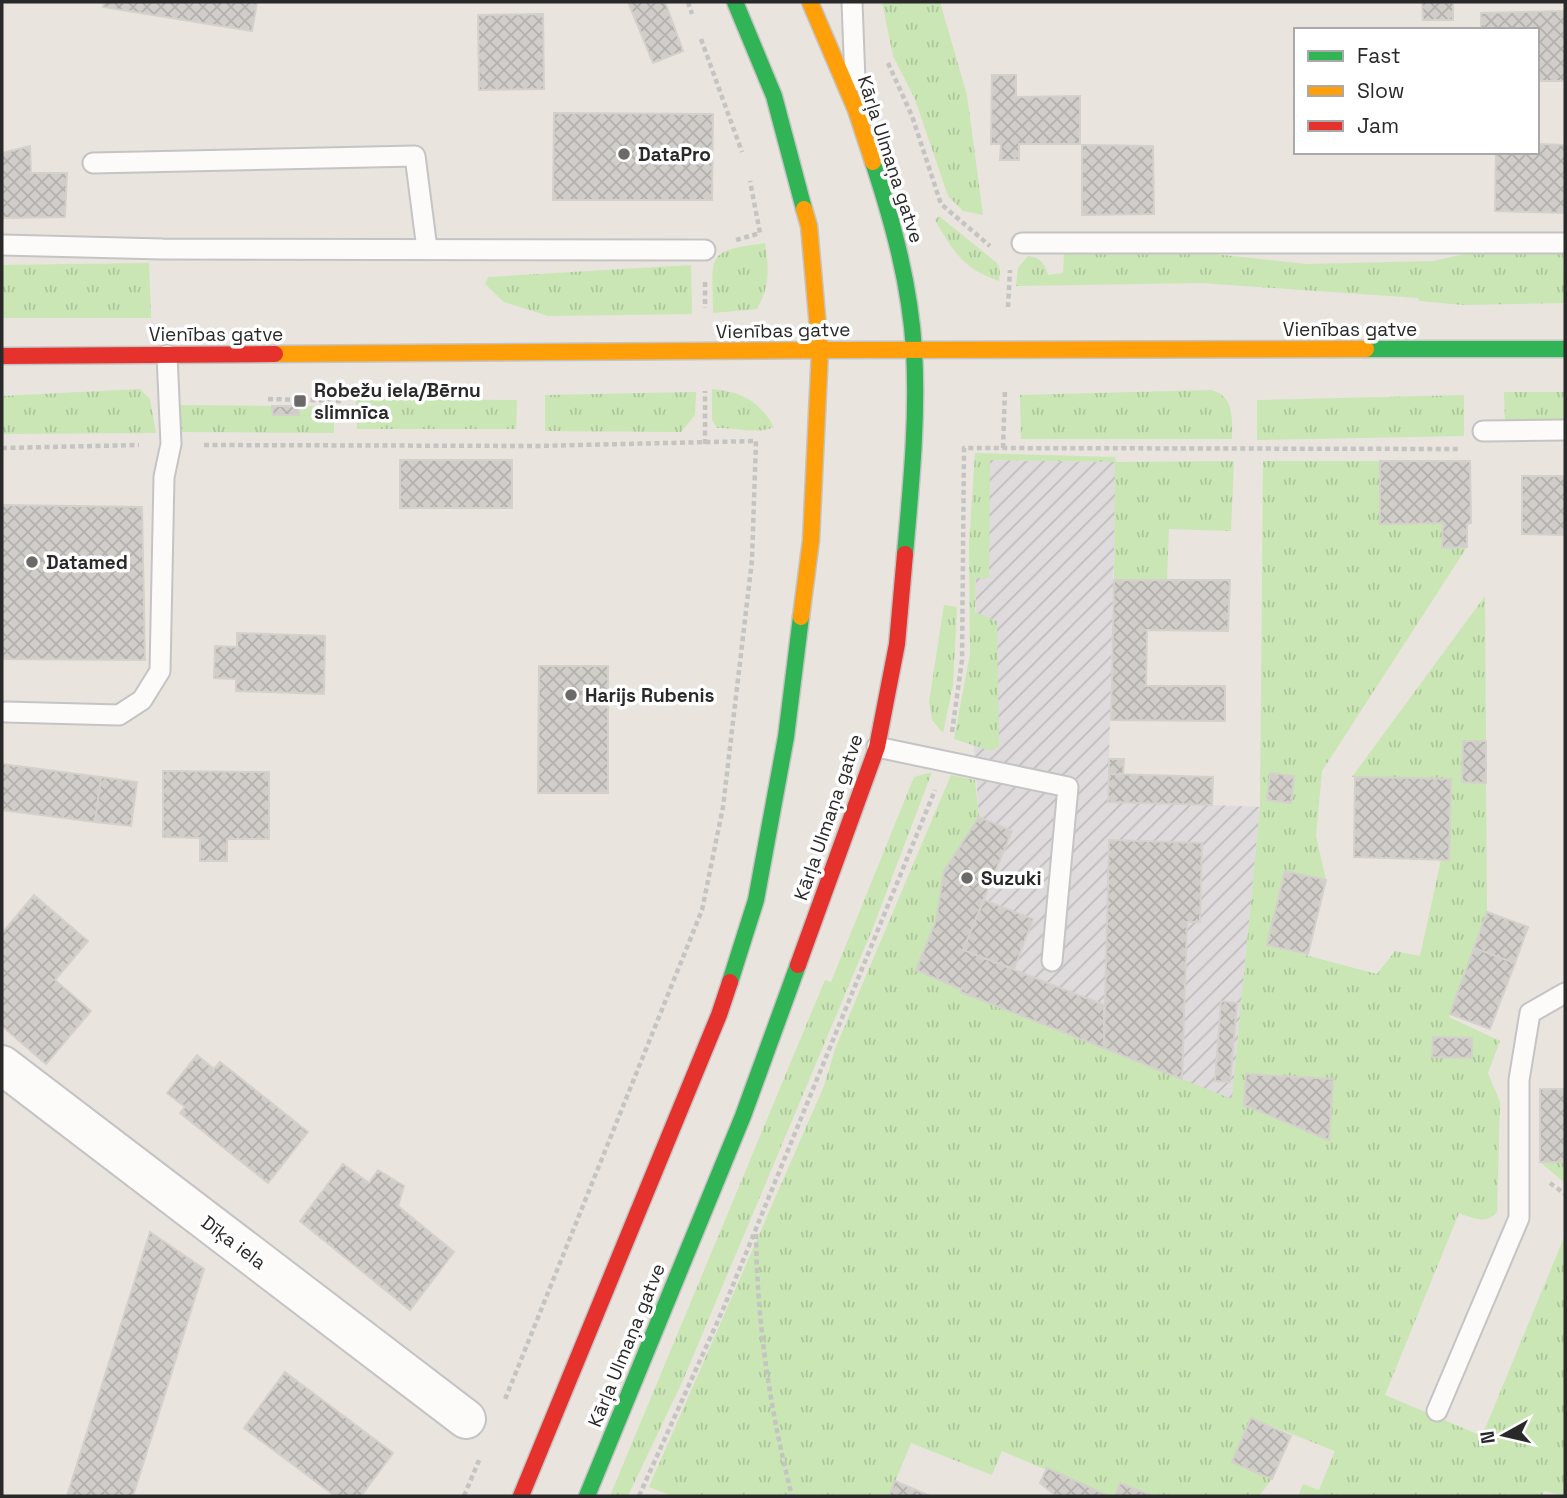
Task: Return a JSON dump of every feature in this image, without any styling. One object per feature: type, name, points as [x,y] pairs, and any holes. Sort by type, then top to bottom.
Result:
[{"type":"main road","name":"Kārļa Ulmaņa gatve","points":[[521,1496],[719,1015],[756,900],[786,737],[811,540],[820,351],[809,226],[774,96],[735,2]]},
{"type":"main road","name":"Kārļa Ulmaņa gatve","points":[[587,1496],[743,1116],[877,747],[897,644],[915,446],[914,350],[906,284],[890,213],[856,110],[810,2]]},
{"type":"main road","name":"Vienības gatve","points":[[2,356],[1565,349]]},
{"type":"street","name":"Dīķa iela","points":[[2,1065],[484,1425]]},
{"type":"lane","points":[[852,2],[856,110]]},
{"type":"lane","points":[[93,163],[415,156],[427,249]]},
{"type":"lane","points":[[1022,243],[1565,243]]},
{"type":"lane","points":[[2,245],[705,250]]},
{"type":"lane","points":[[6,712],[119,715],[142,700],[160,671],[164,477],[171,444],[167,355]]},
{"type":"lane","points":[[1483,431],[1565,430]]},
{"type":"lane","points":[[877,747],[1068,787],[1052,961]]},
{"type":"lane","points":[[1437,1411],[1519,1218],[1520,1080],[1530,1013],[1565,993]]},
{"type":"path","points":[[688,2],[747,165]]},
{"type":"path","points":[[886,58],[912,116],[941,204],[995,250]]},
{"type":"path","points":[[750,179],[760,233]]},
{"type":"path","points":[[1009,285],[1010,264]]},
{"type":"path","points":[[705,393],[705,444]]},
{"type":"path","points":[[2,448],[171,444],[357,447],[705,444],[757,441],[747,602],[723,807],[702,910],[484,1425],[464,1496]]},
{"type":"path","points":[[642,1496],[755,1230],[948,760],[962,660],[964,448],[1469,449]]},
{"type":"path","points":[[755,1230],[757,1302],[775,1430],[792,1496]]},
{"type":"shaded area","points":[[989,460],[1116,462],[1108,801],[1260,807],[1232,1100],[961,992],[916,970],[936,921],[944,871],[979,817],[974,747],[976,577],[989,577]]},
{"type":"green space","points":[[882,2],[940,2],[967,95],[983,215],[963,211],[948,196],[915,99],[893,56]]},
{"type":"green space","points":[[939,216],[997,263],[1000,270],[999,281],[976,271],[961,258],[935,220]]},
{"type":"green space","points":[[765,243],[767,277],[757,309],[713,313],[712,279],[716,259],[721,253],[731,249]]},
{"type":"green space","points":[[1064,254],[1214,254],[1306,264],[1433,261],[1465,254],[1563,254],[1565,303],[1463,305],[1419,301],[1418,298],[1201,283],[1016,286],[1018,268],[1028,256],[1041,262],[1048,275],[1063,273]]},
{"type":"green space","points":[[149,263],[151,318],[3,318],[2,265]]},
{"type":"green space","points":[[691,265],[692,314],[548,316],[504,302],[485,284],[488,277]]},
{"type":"green space","points":[[140,389],[150,399],[156,433],[2,434],[2,396]]},
{"type":"green space","points":[[712,389],[749,399],[774,427],[753,431],[717,428],[712,420]]},
{"type":"green space","points":[[1211,390],[1219,393],[1228,403],[1232,417],[1232,439],[1021,439],[1020,395]]},
{"type":"green space","points":[[696,392],[695,415],[681,432],[545,431],[545,395]]},
{"type":"green space","points":[[1504,392],[1565,392],[1565,420],[1505,421]]},
{"type":"green space","points":[[1464,395],[1464,436],[1257,440],[1257,400]]},
{"type":"green space","points":[[356,399],[517,400],[516,429],[357,429]]},
{"type":"green space","points":[[180,405],[272,406],[299,414],[298,406],[334,406],[334,433],[180,432]]},
{"type":"green space","points":[[975,453],[1115,457],[1116,462],[1234,461],[1231,531],[1169,529],[1167,580],[1114,580],[1115,462],[990,460],[989,578],[976,578],[975,612],[997,621],[999,746],[991,751],[954,739],[970,654],[969,544]]},
{"type":"green space","points":[[1263,461],[1380,461],[1380,524],[1443,523],[1443,547],[1467,547],[1322,771],[1316,836],[1326,880],[1285,871],[1267,945],[1377,974],[1395,951],[1420,956],[1441,860],[1449,860],[1451,780],[1352,777],[1485,596],[1486,741],[1462,782],[1486,783],[1487,912],[1449,1017],[1500,1041],[1488,1073],[1500,1102],[1497,1212],[1484,1219],[1459,1213],[1385,1395],[1482,1436],[1565,1235],[1565,1496],[1544,1491],[1542,1496],[1298,1496],[1303,1484],[1319,1490],[1335,1451],[1251,1418],[1232,1462],[1272,1479],[1259,1496],[1153,1496],[1120,1483],[1115,1496],[1109,1496],[1002,1451],[992,1475],[911,1443],[889,1496],[672,1496],[649,1487],[824,1086],[835,1049],[951,775],[975,780],[979,817],[944,871],[936,921],[916,970],[961,989],[961,992],[1232,1099],[1260,807]],"holes":[[[1270,774],[1294,777],[1291,802],[1267,800]],[[1433,1038],[1472,1038],[1472,1058],[1433,1057]],[[1247,1074],[1333,1079],[1329,1140],[1244,1105]]]},
{"type":"green space","points":[[944,605],[957,607],[953,685],[943,733],[932,720],[929,702]]},
{"type":"green space","points":[[932,772],[872,930],[683,1380],[628,1496],[610,1496],[825,980],[831,982],[914,777]]},
{"type":"green space","points":[[1540,1162],[1565,1162],[1565,1183]]},
{"type":"building","points":[[104,2],[257,2],[252,31],[103,7]]},
{"type":"building","points":[[628,2],[665,2],[683,51],[653,63]]},
{"type":"building","points":[[1422,2],[1453,2],[1453,20],[1423,20]]},
{"type":"building","points":[[1565,11],[1565,81],[1539,81],[1539,28],[1481,28],[1481,13]]},
{"type":"building","points":[[543,14],[544,89],[479,90],[478,15]]},
{"type":"building","points":[[992,75],[1016,75],[1016,97],[1080,96],[1080,144],[1019,144],[1019,160],[1000,160],[1001,144],[991,144]]},
{"type":"building","points":[[554,113],[713,114],[712,200],[553,200]]},
{"type":"building","points":[[1539,144],[1565,145],[1565,213],[1495,211],[1496,154],[1539,154]]},
{"type":"building","points":[[1082,145],[1153,146],[1154,214],[1082,215]]},
{"type":"building","points":[[30,146],[31,173],[67,173],[65,217],[2,218],[2,153]]},
{"type":"building","points":[[272,406],[298,406],[299,415],[273,415]]},
{"type":"building","points":[[400,460],[512,460],[512,508],[400,508]]},
{"type":"building","points":[[1380,461],[1470,461],[1471,523],[1467,524],[1467,547],[1442,548],[1443,523],[1380,524]]},
{"type":"building","points":[[1522,476],[1565,476],[1565,535],[1522,534]]},
{"type":"building","points":[[2,505],[142,507],[145,660],[2,659]]},
{"type":"building","points":[[1114,580],[1230,580],[1228,631],[1147,630],[1146,686],[1225,686],[1225,721],[1111,720]]},
{"type":"building","points":[[237,633],[325,636],[324,694],[236,691],[236,679],[214,678],[215,646],[237,647]]},
{"type":"building","points":[[539,666],[608,666],[608,793],[538,793]]},
{"type":"building","points":[[1463,741],[1486,741],[1486,783],[1462,782]]},
{"type":"building","points":[[1109,759],[1124,759],[1123,775],[1109,774]]},
{"type":"building","points":[[2,764],[101,777],[95,822],[2,810]]},
{"type":"building","points":[[163,771],[269,772],[269,839],[227,839],[227,861],[200,861],[200,838],[163,837]]},
{"type":"building","points":[[1270,773],[1294,776],[1291,803],[1267,800]]},
{"type":"building","points":[[1109,774],[1213,777],[1212,805],[1108,802]]},
{"type":"building","points":[[101,777],[137,782],[131,826],[95,822]]},
{"type":"building","points":[[1355,777],[1451,779],[1449,860],[1354,857]]},
{"type":"building","points":[[979,817],[1012,831],[963,950],[1104,1005],[1104,1048],[961,992],[961,989],[916,970],[936,921],[944,871]]},
{"type":"building","points":[[1109,840],[1202,843],[1200,922],[1187,922],[1182,1079],[1104,1048]]},
{"type":"building","points":[[1285,871],[1326,880],[1308,954],[1267,945]]},
{"type":"building","points":[[34,895],[88,941],[55,980],[91,1011],[46,1064],[2,1026],[2,933]]},
{"type":"building","points":[[984,900],[1033,919],[1014,969],[963,950]]},
{"type":"building","points":[[1487,912],[1528,927],[1515,963],[1474,948]]},
{"type":"building","points":[[1474,948],[1515,963],[1490,1029],[1450,1014]]},
{"type":"building","points":[[1221,1001],[1237,1003],[1230,1082],[1215,1081]]},
{"type":"building","points":[[1433,1037],[1472,1038],[1472,1058],[1432,1057]]},
{"type":"building","points":[[197,1055],[214,1069],[220,1062],[308,1132],[268,1183],[180,1113],[185,1107],[167,1093]]},
{"type":"building","points":[[1246,1074],[1333,1079],[1329,1140],[1244,1105]]},
{"type":"building","points":[[1540,1089],[1565,1089],[1565,1162],[1540,1162]]},
{"type":"building","points":[[343,1164],[369,1183],[378,1170],[404,1186],[398,1206],[454,1252],[410,1310],[300,1221]]},
{"type":"building","points":[[150,1232],[204,1269],[133,1496],[67,1496]]},
{"type":"building","points":[[285,1372],[393,1453],[361,1496],[335,1496],[244,1428]]},
{"type":"building","points":[[1251,1418],[1291,1436],[1272,1479],[1232,1462]]},
{"type":"building","points":[[1047,1468],[1109,1496],[1056,1496],[1040,1483]]},
{"type":"building","points":[[895,1481],[930,1496],[889,1496]]},
{"type":"building","points":[[1120,1483],[1153,1496],[1115,1496]]},
{"type":"traffic: fast","points":[[735,2],[774,96],[804,209]]},
{"type":"traffic: fast","points":[[873,162],[900,254],[914,350],[912,478],[905,554]]},
{"type":"traffic: fast","points":[[1366,349],[1565,349]]},
{"type":"traffic: fast","points":[[730,982],[756,900],[786,737],[801,617]]},
{"type":"traffic: fast","points":[[587,1496],[743,1116],[798,965]]},
{"type":"traffic: slow","points":[[810,2],[856,110],[873,162]]},
{"type":"traffic: slow","points":[[801,617],[811,540],[820,350],[809,226],[804,209]]},
{"type":"traffic: slow","points":[[820,350],[1366,349]]},
{"type":"traffic: slow","points":[[275,354],[820,350]]},
{"type":"traffic: jam","points":[[2,356],[275,354]]},
{"type":"traffic: jam","points":[[798,965],[877,747],[897,644],[905,554]]},
{"type":"traffic: jam","points":[[521,1496],[719,1015],[730,982]]},
{"type":"place","name":"DataPro","points":[[624,154]]},
{"type":"place","name":"Robežu iela/Bērnu slimnīca","points":[[300,401]]},
{"type":"place","name":"Datamed","points":[[32,562]]},
{"type":"place","name":"Harijs Rubenis","points":[[571,695]]},
{"type":"place","name":"Suzuki","points":[[967,878]]}]
